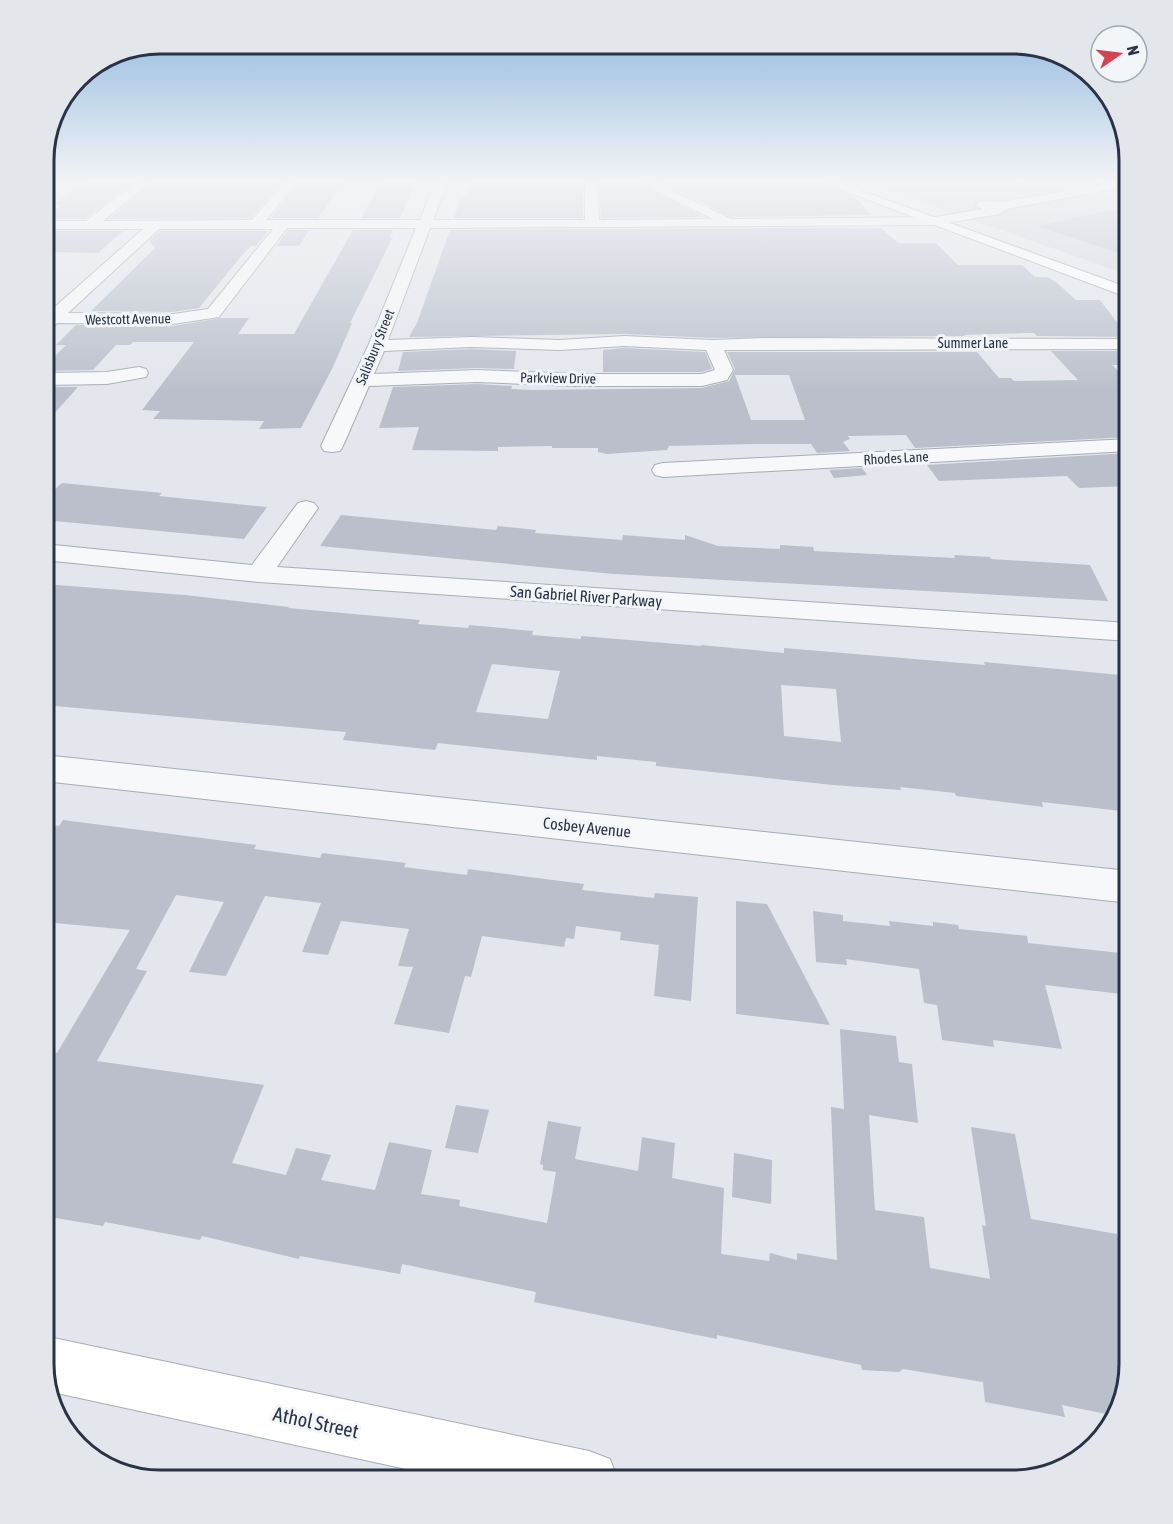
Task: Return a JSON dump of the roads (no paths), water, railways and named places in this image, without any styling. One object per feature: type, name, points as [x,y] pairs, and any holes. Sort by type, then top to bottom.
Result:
[{"type":"main road","points":[[1023,251],[1119,289]]},
{"type":"main road","points":[[1034,251],[1119,280]]},
{"type":"main road","name":"Athol Street","points":[[54,1365],[542,1470]]},
{"type":"street","points":[[54,314],[125,251]]},
{"type":"street","name":"Westcott Avenue","points":[[54,320],[173,319],[213,313],[262,251]]},
{"type":"street","name":"Salisbury Street","points":[[332,446],[377,346],[414,251]]},
{"type":"street","points":[[377,346],[471,342],[560,345],[634,342],[713,345]]},
{"type":"street","name":"Summer Lane","points":[[713,345],[1119,344]]},
{"type":"street","name":"Parkview Drive","points":[[362,380],[477,376],[575,380],[702,380],[720,376],[724,370],[713,345]]},
{"type":"street","points":[[54,379],[107,378],[139,373]]},
{"type":"street","name":"Rhodes Lane","points":[[663,470],[1119,446]]},
{"type":"street","points":[[259,574],[306,508]]},
{"type":"street","name":"San Gabriel River Parkway","points":[[54,553],[259,574],[1119,631]]},
{"type":"street","name":"Cosbey Avenue","points":[[54,769],[1119,886]]}]
